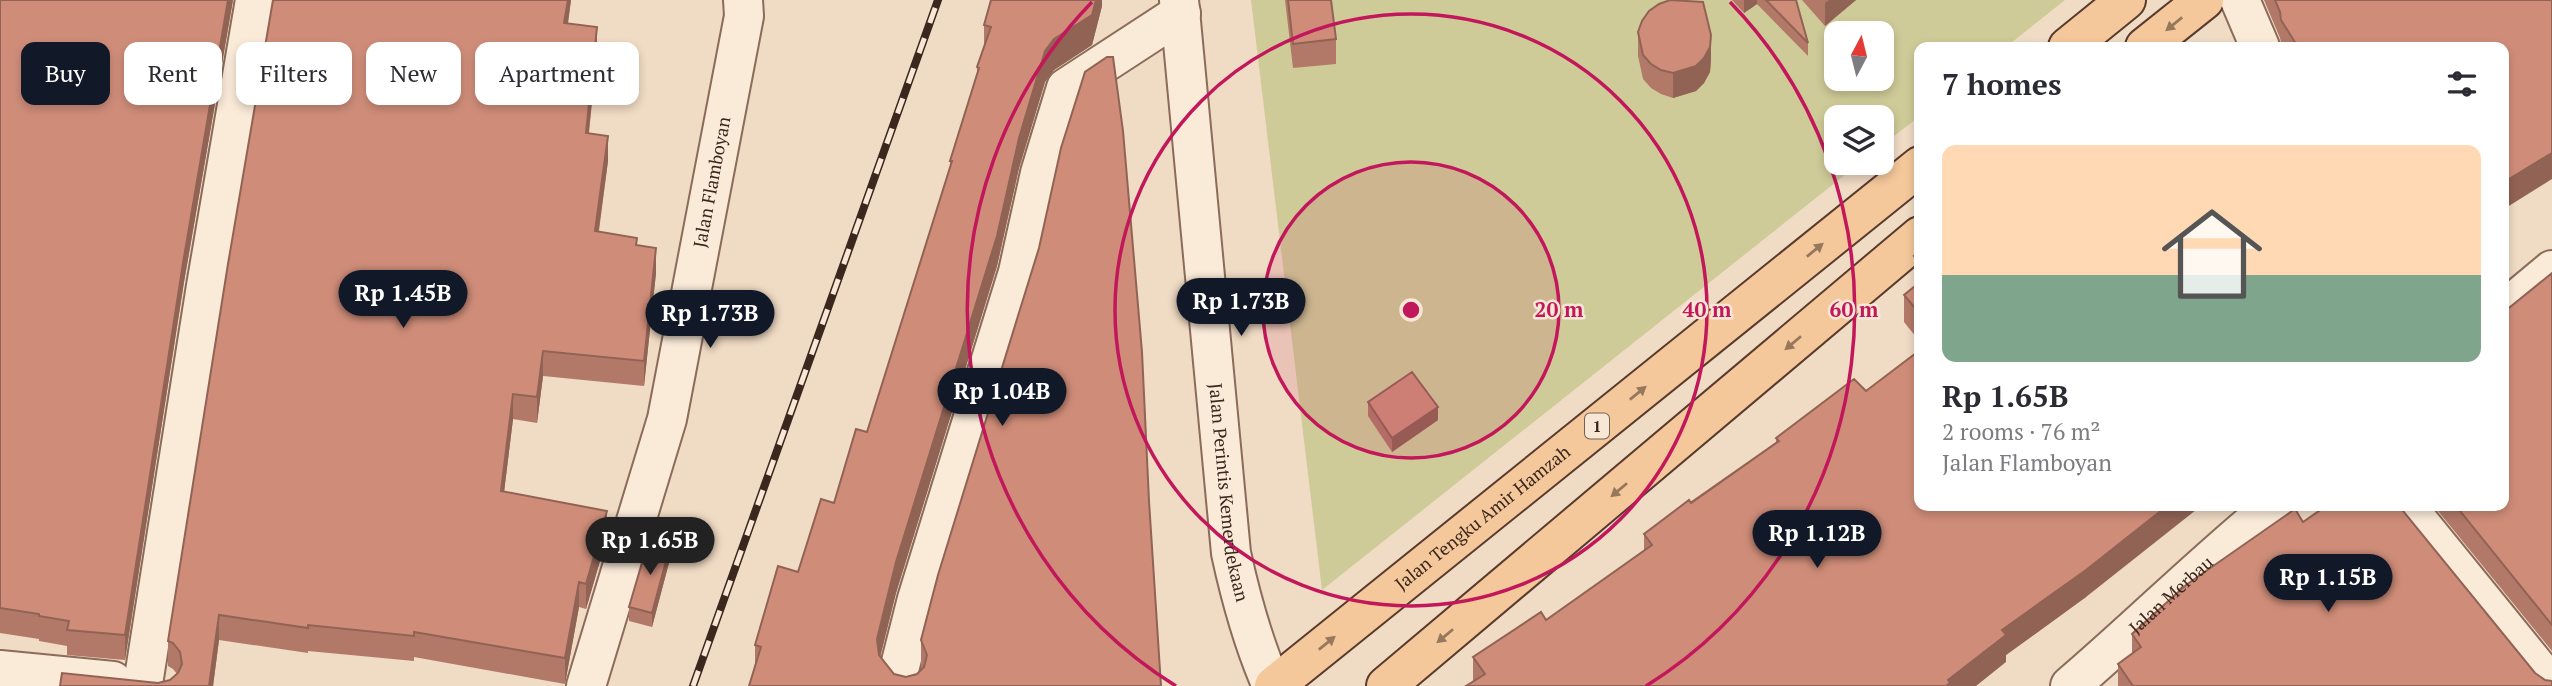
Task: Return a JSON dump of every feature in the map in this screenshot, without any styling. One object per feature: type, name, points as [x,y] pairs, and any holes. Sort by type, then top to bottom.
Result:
[{"type":"main road","points":[[2074,42],[2126,0]]},
{"type":"main road","points":[[2151,42],[2204,0]]},
{"type":"main road","name":"Jalan Tengku Amir Hamzah","points":[[1273,686],[1914,171]]},
{"type":"main road","points":[[1386,686],[1914,241]]},
{"type":"street","points":[[0,670],[152,685],[206,286],[255,0]]},
{"type":"street","name":"Jalan Flamboyan","points":[[586,686],[667,419],[744,16],[743,0]]},
{"type":"street","points":[[2240,0],[2258,42]]},
{"type":"street","points":[[905,686],[898,674],[917,599],[1018,272],[1040,173],[1066,88],[1180,7]]},
{"type":"street","name":"Jalan Perintis Kemerdekaan","points":[[1180,7],[1231,553],[1242,605],[1257,652],[1273,686]]},
{"type":"street","points":[[2509,306],[2552,270]]},
{"type":"street","name":"Jalan Merbau","points":[[2070,686],[2139,627],[2225,545],[2267,511]]},
{"type":"street","points":[[2410,511],[2552,686]]},
{"type":"shaded area","points":[[1251,0],[2065,0],[2012,42],[1914,42],[1914,121],[1894,136],[1894,105],[1824,105],[1824,175],[1845,175],[1322,590]]},
{"type":"building","points":[[0,0],[228,0],[221,42],[124,42],[124,105],[210,105],[125,635],[67,630],[69,621],[0,608]]},
{"type":"building","points":[[273,0],[568,0],[564,23],[597,27],[595,42],[475,42],[475,105],[589,105],[586,133],[608,136],[595,231],[637,238],[636,245],[656,248],[644,361],[543,351],[537,397],[513,394],[501,491],[607,511],[586,584],[579,582],[565,658],[414,632],[414,636],[308,625],[308,628],[219,615],[209,686],[60,686],[62,673],[158,683],[170,680],[178,673],[182,664],[180,652],[168,641],[255,105],[352,105],[352,42],[266,42]]},
{"type":"building","points":[[991,0],[1096,0],[1092,15],[1054,39],[1045,51],[1019,138],[997,236],[896,562],[877,639],[879,655],[894,674],[906,677],[917,674],[924,667],[927,655],[921,640],[938,575],[1039,248],[1061,148],[1085,72],[1107,57],[1113,57],[1123,131],[1142,352],[1161,686],[749,686],[761,647],[755,645],[778,566],[798,572],[821,499],[834,503],[856,429],[867,432],[991,27],[984,25]]},
{"type":"building","points":[[1288,0],[1331,0],[1336,39],[1293,44]]},
{"type":"building","points":[[1670,0],[1703,2],[1711,35],[1710,47],[1696,66],[1673,73],[1651,64],[1643,55],[1638,32],[1649,11]]},
{"type":"building","points":[[1766,0],[1796,0],[1808,43]]},
{"type":"building","points":[[2275,0],[2552,0],[2552,153],[2509,179],[2509,42],[2295,42],[2281,20]]},
{"type":"building","points":[[2552,273],[2552,625],[2460,511],[2509,511],[2509,308]]},
{"type":"building","points":[[1914,287],[1914,307],[1904,295]]},
{"type":"building","points":[[1914,355],[1914,511],[2161,511],[2086,570],[2002,630],[2006,635],[1948,680],[1950,683],[1946,686],[1466,686],[1485,674],[1473,657],[1541,612],[1546,620],[1652,545],[1644,534],[1689,500],[1691,503],[1779,441],[1776,438],[1854,379],[1866,391]]},
{"type":"building","points":[[1412,372],[1438,407],[1392,438],[1368,402]]},
{"type":"building","points":[[2292,511],[2296,511],[2303,522],[2319,511],[2403,511],[2535,673],[2552,681],[2552,686],[2133,686],[2118,664],[2141,647],[2132,634],[2186,585]]},
{"type":"building","points":[[649,539],[670,546],[652,613],[629,607]]},
{"type":"railway","points":[[693,686],[938,0]]}]
